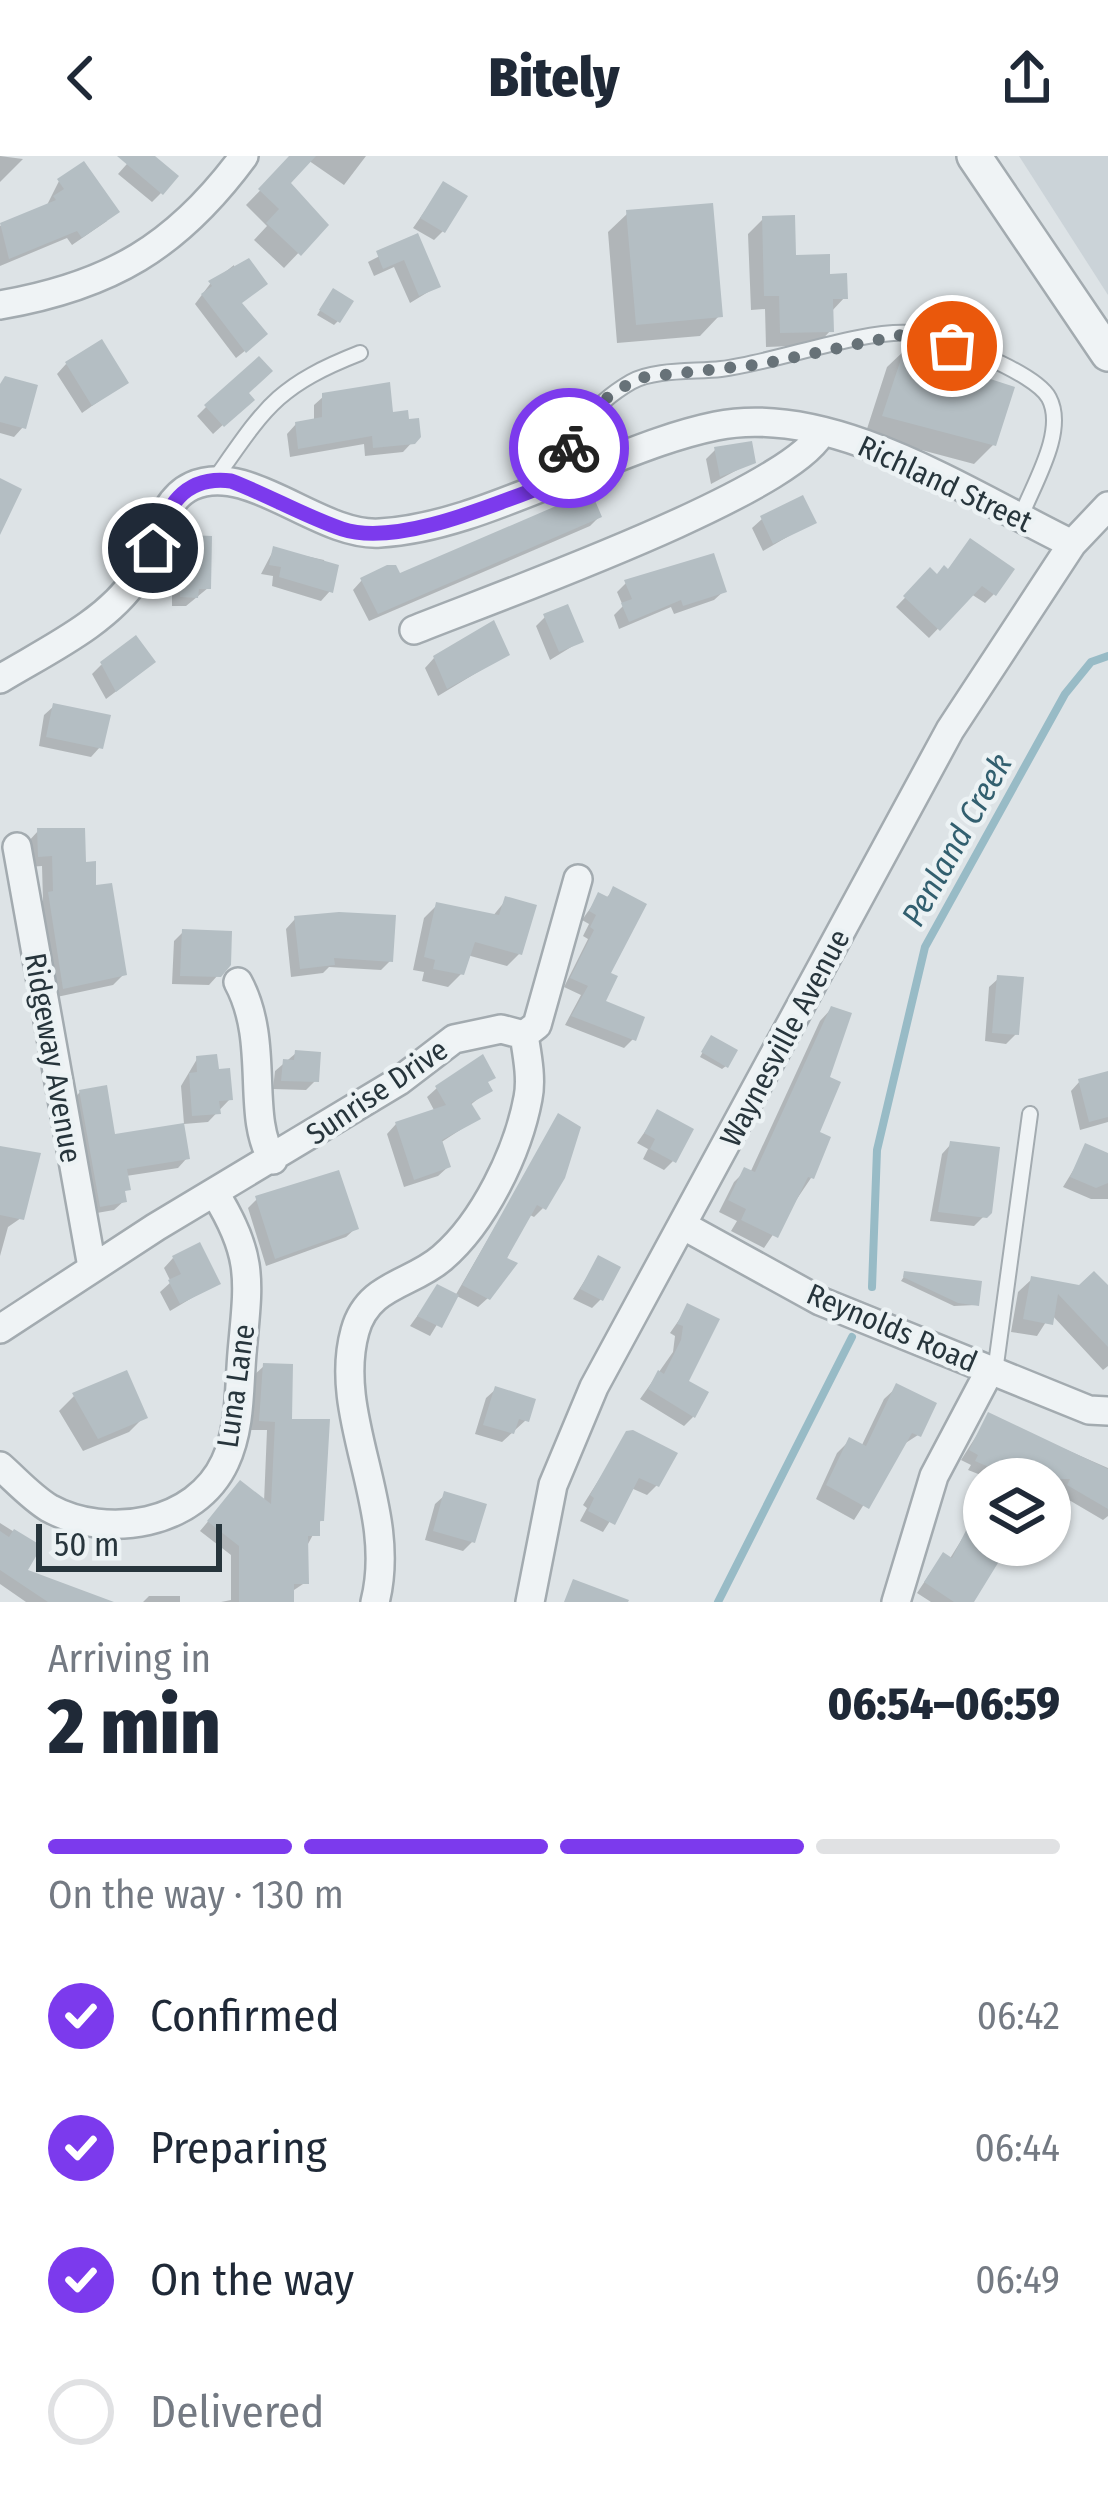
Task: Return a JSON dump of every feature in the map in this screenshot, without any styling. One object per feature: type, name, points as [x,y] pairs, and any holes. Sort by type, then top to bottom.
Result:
[{"type":"street","points":[[0,305],[107,278],[185,224],[244,156]]},
{"type":"street","points":[[974,156],[1108,354]]},
{"type":"street","name":"Richland Street","points":[[214,479],[231,481],[345,530],[380,533],[479,509],[719,425],[822,430],[871,446],[1072,544]]},
{"type":"street","points":[[414,630],[696,514],[794,464],[822,430]]},
{"type":"street","points":[[0,679],[112,606],[135,580],[174,500],[188,487],[214,479]]},
{"type":"street","name":"Waynesville Avenue","points":[[530,1602],[553,1485],[594,1387],[950,730],[1072,544],[1108,506]]},
{"type":"street","name":"Ridgeway Avenue","points":[[17,847],[48,1043],[92,1267]]},
{"type":"street","points":[[375,1602],[382,1536],[352,1381],[355,1331],[376,1294],[444,1257],[489,1200],[529,1097],[524,1035],[537,1025],[578,879]]},
{"type":"street","points":[[238,982],[257,1025],[262,1132],[273,1160]]},
{"type":"street","name":"Sunrise Drive","points":[[0,1329],[92,1267],[399,1082],[454,1039],[501,1029],[524,1035]]},
{"type":"street","name":"Luna Lane","points":[[0,1466],[48,1507],[122,1524],[188,1506],[216,1478],[236,1421],[249,1269],[238,1230],[216,1195]]},
{"type":"street","name":"Reynolds Road","points":[[684,1226],[820,1300],[1089,1410],[1108,1411]]},
{"type":"street","points":[[896,1602],[934,1476],[993,1371]]},
{"type":"lane","points":[[557,481],[576,428],[598,404],[637,378],[762,364],[911,333],[992,359],[1037,383],[1050,399],[1055,427],[1020,518]]},
{"type":"lane","points":[[214,479],[270,401],[302,376],[360,353]]},
{"type":"lane","points":[[993,1371],[1030,1114]]},
{"type":"shaded area","points":[[1019,156],[1108,156],[1108,295]]},
{"type":"building","points":[[117,156],[155,156],[179,176],[163,195]]},
{"type":"building","points":[[289,156],[316,156],[291,183],[329,225],[301,256],[266,223],[279,209],[258,189]]},
{"type":"building","points":[[84,161],[120,212],[82,238],[77,231],[9,259],[0,223],[56,200],[53,196],[64,189],[57,179]]},
{"type":"building","points":[[443,181],[468,196],[445,233],[420,218]]},
{"type":"building","points":[[713,203],[723,317],[636,325],[626,210]]},
{"type":"building","points":[[795,215],[796,255],[830,254],[830,274],[847,273],[848,299],[833,299],[834,332],[780,333],[779,296],[764,296],[762,216]]},
{"type":"building","points":[[418,233],[441,287],[419,296],[404,260],[383,269],[376,251]]},
{"type":"building","points":[[249,258],[268,284],[242,303],[268,334],[246,353],[201,294],[212,286],[208,281]]},
{"type":"building","points":[[333,288],[354,301],[340,323],[319,310]]},
{"type":"building","points":[[102,339],[129,383],[92,406],[65,362]]},
{"type":"building","points":[[906,344],[977,366],[975,374],[1015,387],[996,446],[882,416]]},
{"type":"building","points":[[259,356],[273,371],[249,393],[255,400],[224,427],[204,405]]},
{"type":"building","points":[[5,376],[38,385],[26,429],[0,422],[0,384]]},
{"type":"building","points":[[390,382],[393,412],[408,410],[409,419],[419,418],[421,437],[415,444],[373,448],[372,436],[298,449],[295,422],[322,417],[322,393]]},
{"type":"building","points":[[752,441],[756,463],[720,477],[714,447]]},
{"type":"building","points":[[0,478],[22,489],[0,535]]},
{"type":"building","points":[[591,491],[602,517],[378,614],[360,578],[387,565],[396,565],[400,573]]},
{"type":"building","points":[[803,495],[817,523],[773,544],[760,516]]},
{"type":"building","points":[[189,535],[212,536],[211,589],[199,589],[198,598],[180,597],[180,560],[188,560]]},
{"type":"building","points":[[970,538],[1015,569],[996,596],[982,586],[940,631],[903,596],[930,567],[937,574],[944,565],[948,569]]},
{"type":"building","points":[[273,546],[339,565],[333,593],[279,577],[281,567],[269,565]]},
{"type":"building","points":[[714,553],[727,592],[683,606],[681,600],[629,622],[621,603],[632,599],[624,580]]},
{"type":"building","points":[[568,604],[584,642],[559,652],[543,614]]},
{"type":"building","points":[[494,620],[510,655],[447,689],[433,656]]},
{"type":"building","points":[[136,635],[156,662],[116,692],[100,662]]},
{"type":"building","points":[[53,703],[111,715],[103,749],[46,737]]},
{"type":"building","points":[[37,828],[85,828],[86,862],[96,861],[96,885],[112,883],[127,975],[63,989],[48,892],[53,891],[52,856],[38,857]]},
{"type":"building","points":[[613,886],[647,904],[611,973],[618,976],[606,1001],[645,1017],[636,1041],[571,1016],[588,986],[570,978],[594,930],[590,927],[596,915],[589,911],[598,892],[608,897]]},
{"type":"building","points":[[505,896],[537,905],[522,955],[475,942],[464,975],[433,969],[435,960],[424,957],[436,902],[499,915]]},
{"type":"building","points":[[396,915],[393,962],[334,958],[335,965],[300,969],[294,916]]},
{"type":"building","points":[[182,929],[232,931],[231,965],[221,977],[180,976]]},
{"type":"building","points":[[997,975],[1024,977],[1019,1035],[992,1033]]},
{"type":"building","points":[[831,1006],[852,1013],[830,1077],[841,1082],[820,1132],[831,1137],[814,1179],[808,1177],[778,1238],[741,1220],[746,1209],[728,1200],[744,1167],[755,1172]]},
{"type":"building","points":[[711,1035],[738,1050],[728,1068],[701,1052]]},
{"type":"building","points":[[295,1050],[321,1052],[319,1082],[281,1081],[283,1059],[294,1060]]},
{"type":"building","points":[[217,1054],[219,1069],[230,1068],[233,1100],[219,1101],[221,1114],[192,1116],[189,1073],[197,1072],[196,1056]]},
{"type":"building","points":[[483,1054],[496,1078],[488,1082],[493,1091],[471,1103],[481,1119],[442,1140],[451,1167],[414,1180],[395,1122],[446,1105],[435,1086]]},
{"type":"building","points":[[1108,1071],[1108,1117],[1089,1122],[1078,1079]]},
{"type":"building","points":[[107,1085],[115,1134],[184,1123],[190,1159],[127,1169],[131,1190],[125,1191],[127,1202],[100,1207],[79,1090]]},
{"type":"building","points":[[657,1109],[694,1129],[676,1163],[650,1149],[655,1139],[644,1133]]},
{"type":"building","points":[[558,1113],[581,1127],[565,1178],[546,1210],[537,1205],[507,1258],[518,1263],[490,1300],[462,1285]]},
{"type":"building","points":[[950,1141],[1000,1147],[992,1213],[987,1218],[938,1212]]},
{"type":"building","points":[[1085,1143],[1108,1153],[1108,1183],[1096,1188],[1070,1177]]},
{"type":"building","points":[[0,1146],[41,1153],[24,1220],[0,1215]]},
{"type":"building","points":[[339,1170],[359,1229],[275,1259],[255,1196]]},
{"type":"building","points":[[200,1242],[221,1284],[180,1304],[168,1280],[181,1274],[172,1256]]},
{"type":"building","points":[[598,1255],[621,1267],[603,1301],[580,1289]]},
{"type":"building","points":[[904,1271],[982,1281],[979,1306],[958,1303],[903,1277]]},
{"type":"building","points":[[1094,1271],[1108,1285],[1108,1347],[1058,1294],[1053,1325],[1023,1319],[1031,1276],[1079,1285]]},
{"type":"building","points":[[437,1284],[459,1295],[442,1328],[417,1316]]},
{"type":"building","points":[[687,1303],[720,1319],[689,1381],[709,1392],[695,1418],[648,1389],[658,1370],[664,1374],[681,1340],[683,1326],[677,1324]]},
{"type":"building","points":[[263,1363],[293,1364],[292,1419],[330,1419],[324,1521],[320,1521],[320,1536],[308,1536],[309,1584],[294,1584],[294,1602],[239,1602],[239,1546],[207,1521],[240,1480],[271,1504],[275,1422],[259,1421]]},
{"type":"building","points":[[127,1370],[148,1418],[98,1439],[72,1393]]},
{"type":"building","points":[[896,1383],[937,1403],[921,1437],[912,1433],[869,1509],[826,1485],[849,1437],[866,1446]]},
{"type":"building","points":[[495,1386],[536,1399],[529,1422],[519,1419],[514,1434],[483,1425]]},
{"type":"building","points":[[988,1412],[1108,1469],[1108,1509],[1071,1487],[1071,1458],[976,1458],[969,1450]]},
{"type":"building","points":[[633,1430],[678,1453],[659,1487],[639,1478],[615,1525],[588,1511],[594,1498],[590,1495],[626,1431]]},
{"type":"building","points":[[444,1491],[487,1504],[475,1543],[433,1531]]},
{"type":"building","points":[[14,1529],[42,1546],[28,1570],[114,1602],[48,1602],[0,1570],[0,1531],[9,1537]]},
{"type":"building","points":[[963,1536],[963,1566],[996,1566],[974,1602],[954,1602],[924,1582],[943,1552],[952,1558]]},
{"type":"building","points":[[573,1579],[629,1600],[564,1602]]},
{"type":"waterway","name":"Penland Creek","points":[[872,1287],[877,1150],[925,947],[1065,694],[1091,662],[1108,656]]},
{"type":"waterway","name":"Penland Creek","points":[[718,1602],[852,1337]]},
{"type":"way so far","points":[[569,448],[576,428],[598,404],[637,378],[762,364],[911,333],[952,346]]},
{"type":"route","points":[[153,548],[174,500],[188,487],[214,479],[231,481],[345,530],[380,533],[479,509],[557,481],[569,448]]}]
